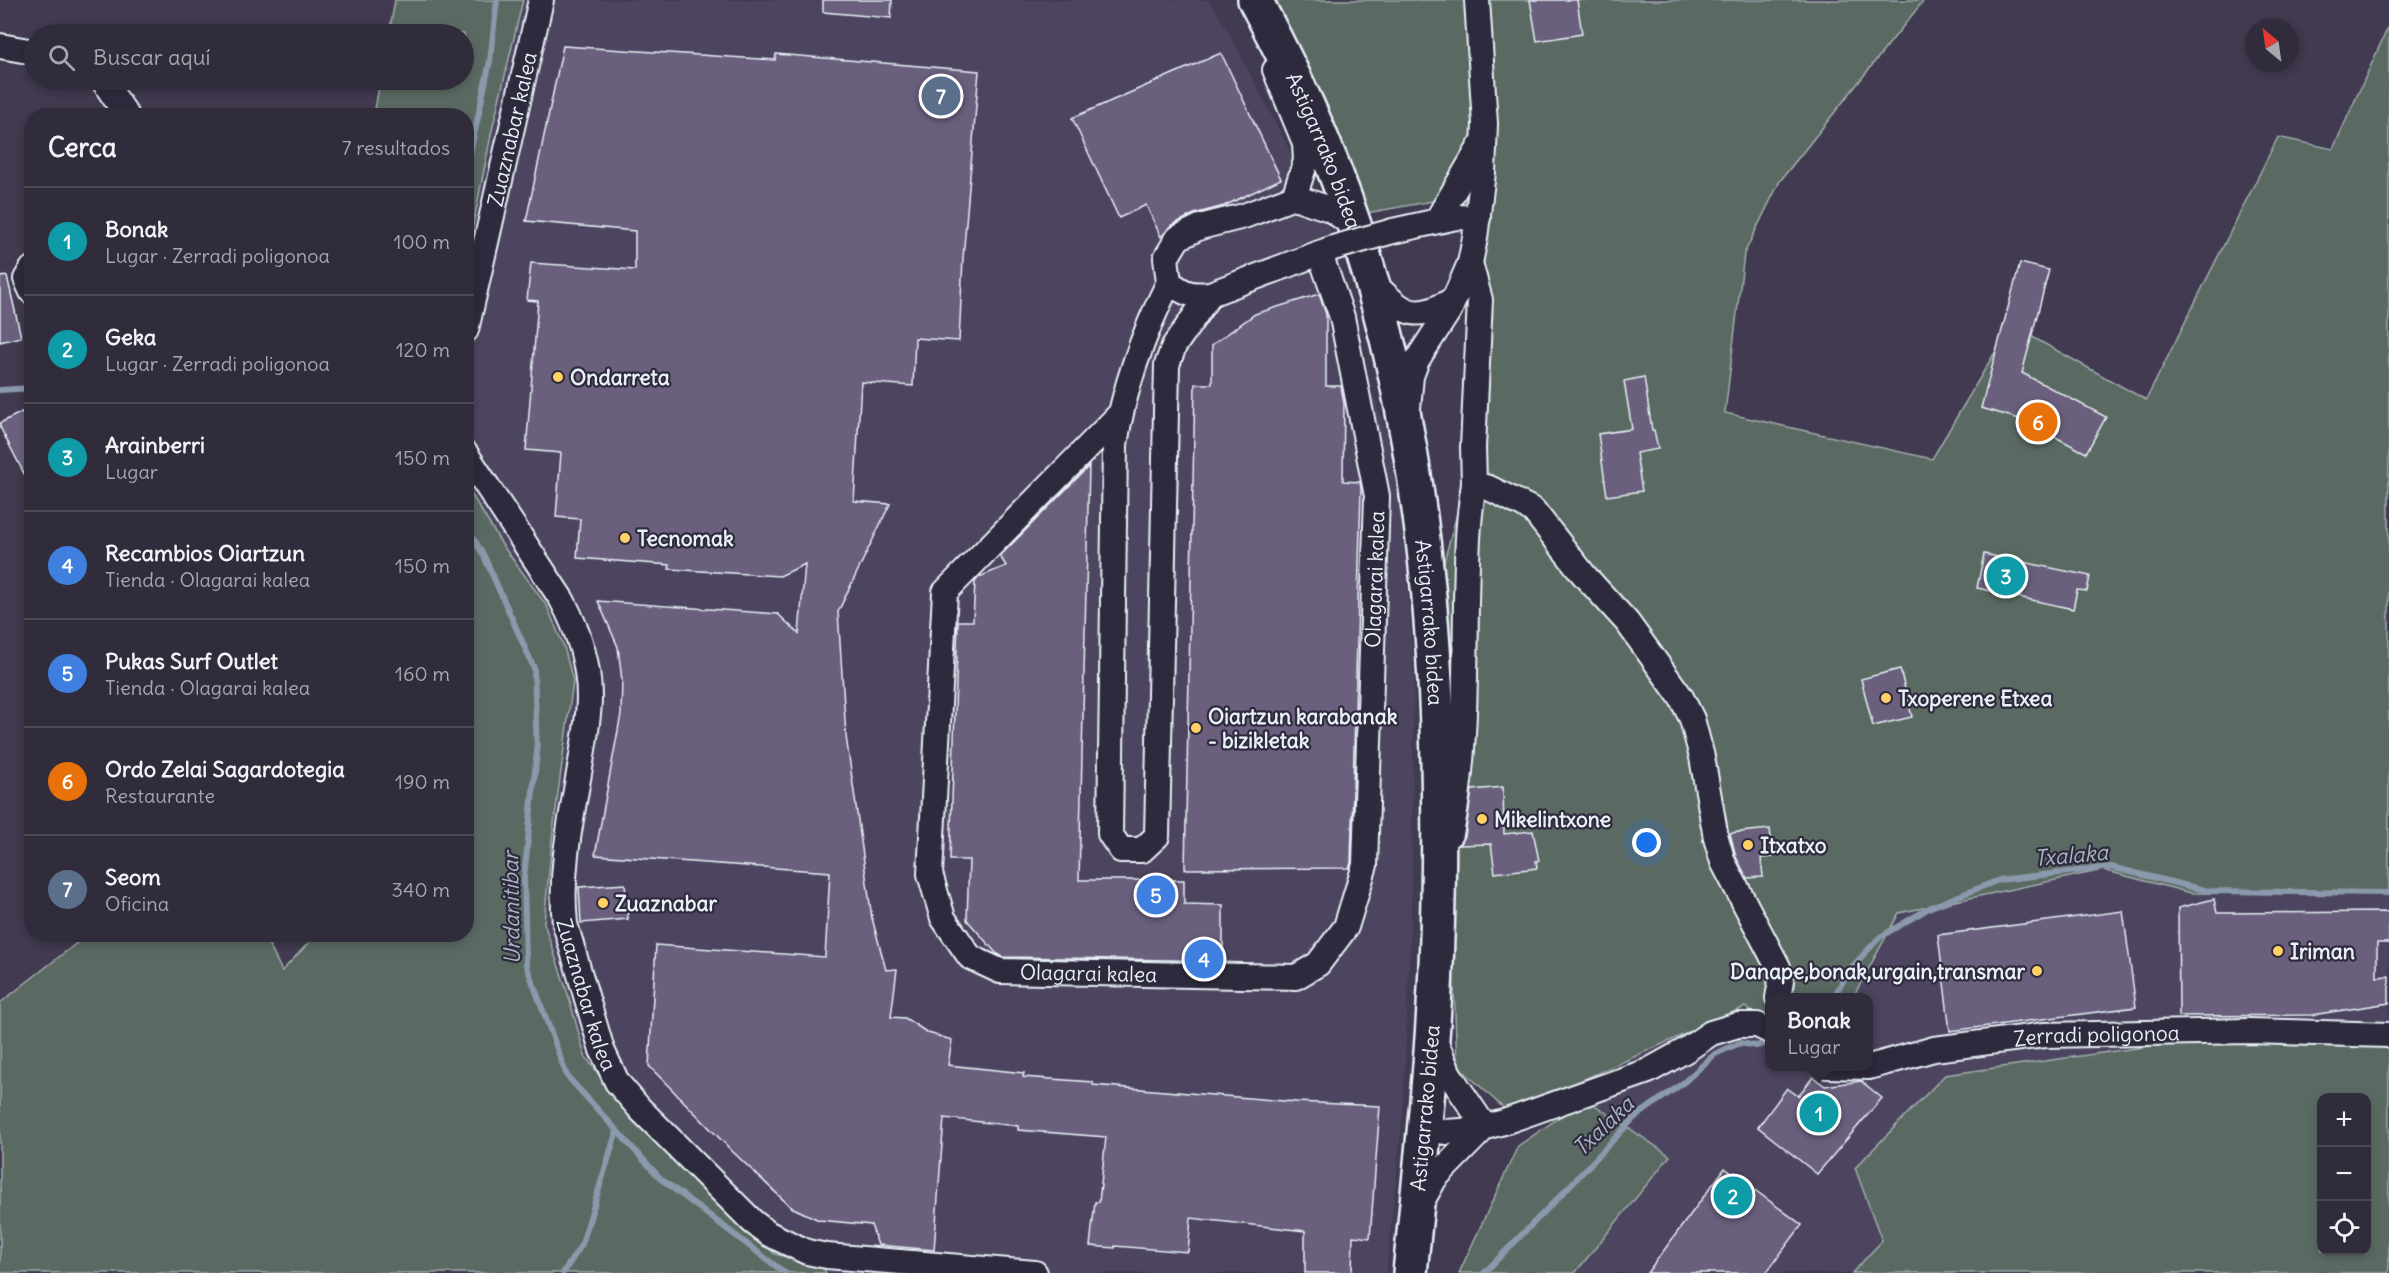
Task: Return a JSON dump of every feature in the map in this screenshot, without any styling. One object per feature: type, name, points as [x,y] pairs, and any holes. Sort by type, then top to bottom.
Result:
[{"type":"main road","name":"Astigarrako bidea","points":[[1255,0],[1319,131],[1336,242],[1370,279],[1384,329],[1417,487],[1432,633],[1438,837],[1436,966],[1432,1033],[1410,1273]]},
{"type":"street","name":"Zuaznabar kalea","points":[[474,295],[541,0]]},
{"type":"street","points":[[1406,428],[1412,376],[1417,360],[1454,299],[1470,263],[1478,218],[1484,140],[1477,0]]},
{"type":"street","points":[[1270,29],[1275,70],[1305,143],[1306,161],[1294,197]]},
{"type":"street","points":[[0,46],[24,50]]},
{"type":"street","points":[[110,90],[122,108]]},
{"type":"street","points":[[1437,220],[1484,140]]},
{"type":"street","points":[[1336,242],[1330,209],[1294,197],[1244,216],[1200,227],[1178,238],[1166,258],[1169,282],[1191,295],[1210,294],[1336,242],[1437,220],[1456,217],[1478,218]]},
{"type":"street","name":"Olagarai kalea","points":[[1122,407],[945,592],[930,873],[943,918],[970,957],[1000,971],[1296,977],[1318,964],[1346,927],[1365,865],[1377,496],[1342,317],[1336,242]]},
{"type":"street","points":[[1438,837],[1451,834],[1458,799],[1468,521],[1474,484],[1473,426],[1480,300],[1470,263]]},
{"type":"street","points":[[1370,279],[1397,306],[1413,314],[1437,309],[1454,299]]},
{"type":"street","name":"Olagarai kalea","points":[[1169,282],[1155,309],[1122,407],[1115,444],[1110,834],[1120,850],[1142,850],[1157,836],[1167,364],[1174,346],[1210,294]]},
{"type":"street","points":[[1122,407],[1146,390],[1166,403]]},
{"type":"street","name":"Zuaznabar kalea","points":[[474,466],[562,600],[584,655],[588,675],[589,715],[564,866],[563,903],[565,924],[602,1050],[617,1082],[634,1103],[753,1222],[788,1245],[827,1256],[1035,1273]]},
{"type":"street","points":[[1474,484],[1489,488],[1533,510],[1584,575],[1627,622],[1682,697],[1692,718],[1702,757],[1716,838],[1723,862],[1778,967],[1781,981],[1779,993]]},
{"type":"street","points":[[1424,1129],[1447,1132],[1485,1127],[1648,1071],[1711,1033],[1738,1025],[1765,1022]]},
{"type":"street","name":"Zerradi poligonoa","points":[[1873,1066],[1934,1049],[2045,1035],[2247,1031],[2383,1037]]},
{"type":"street","points":[[1432,1033],[1449,1074],[1485,1127]]},
{"type":"street","points":[[1416,1213],[1435,1178],[1485,1127]]},
{"type":"shaded area","points":[[523,0],[1209,0],[1226,27],[1329,227],[1352,334],[1399,469],[1414,675],[1411,916],[1403,1112],[1386,1273],[826,1273],[822,1266],[775,1254],[633,1121],[585,1056],[568,994],[544,923],[553,831],[573,681],[564,647],[547,606],[503,546],[474,498],[474,221],[492,130]]},
{"type":"shaded area","points":[[2103,870],[2191,893],[2389,894],[2389,1040],[1855,1168],[1882,1241],[1852,1273],[1575,1273],[1670,1156],[1568,1087],[1745,1007],[1765,1024],[1765,1071],[1873,1071],[1873,993],[1855,993],[1899,913]]},
{"type":"green space","points":[[395,0],[523,0],[492,130],[474,221],[474,108],[375,108],[378,90],[474,90],[474,24],[391,24]]},
{"type":"green space","points":[[1276,0],[1924,0],[1780,181],[1744,254],[1725,413],[1932,459],[2011,325],[2146,400],[2278,137],[2333,149],[2389,25],[2389,894],[2191,893],[2103,870],[1899,913],[1855,993],[1765,993],[1765,1024],[1745,1007],[1509,1113],[1457,1065],[1438,583],[1469,470],[1489,191],[1367,213],[1318,87]]},
{"type":"green space","points":[[474,498],[503,546],[547,606],[564,647],[573,681],[553,831],[544,923],[568,994],[585,1056],[633,1121],[775,1254],[822,1266],[826,1273],[0,1273],[0,1003],[78,942],[268,942],[282,971],[309,942],[474,942]]},
{"type":"green space","points":[[2389,1040],[2389,1273],[1852,1273],[1882,1241],[1855,1168],[1945,1075],[2180,1042]]},
{"type":"green space","points":[[1586,1099],[1670,1156],[1575,1273],[1459,1273],[1518,1146]]},
{"type":"building","points":[[823,0],[892,0],[891,18],[823,12]]},
{"type":"building","points":[[1530,0],[1577,0],[1582,34],[1537,41]]},
{"type":"building","points":[[563,46],[775,60],[776,54],[979,71],[963,258],[959,341],[915,338],[913,386],[861,382],[854,501],[890,504],[838,612],[846,736],[872,918],[886,970],[897,969],[891,1017],[905,1018],[928,1033],[952,1040],[948,1065],[1024,1073],[1023,1077],[1093,1082],[1093,1085],[1296,1102],[1380,1106],[1370,1238],[1353,1236],[1352,1273],[1305,1273],[1305,1231],[1191,1218],[1188,1252],[1090,1246],[1095,1202],[1099,1202],[1106,1137],[1018,1130],[1018,1126],[944,1118],[934,1250],[878,1245],[871,1225],[819,1220],[791,1207],[733,1152],[649,1066],[656,945],[825,957],[830,872],[595,855],[621,714],[622,681],[618,647],[598,601],[778,614],[799,634],[805,564],[780,576],[669,569],[670,565],[577,558],[580,519],[556,517],[561,453],[526,450],[538,301],[527,300],[531,263],[635,270],[635,231],[526,221]]},
{"type":"building","points":[[1221,53],[1281,179],[1224,206],[1194,214],[1172,225],[1161,237],[1146,205],[1119,218],[1072,118]]},
{"type":"building","points":[[2020,263],[2049,270],[2022,373],[2106,417],[2086,453],[2023,420],[1981,408]]},
{"type":"building","points":[[7,276],[21,337],[0,342],[0,277]]},
{"type":"building","points":[[1319,294],[1326,314],[1326,386],[1341,386],[1344,404],[1343,481],[1360,482],[1361,489],[1351,863],[1349,868],[1185,869],[1195,384],[1212,384],[1212,345],[1255,314]]},
{"type":"building","points":[[1644,377],[1652,430],[1654,430],[1658,449],[1636,453],[1642,491],[1607,496],[1598,434],[1632,429],[1624,381]]},
{"type":"building","points":[[24,411],[24,474],[0,427],[0,423]]},
{"type":"building","points":[[1089,466],[1079,880],[1184,880],[1184,904],[1223,905],[1223,961],[1003,957],[996,953],[967,920],[969,860],[950,860],[958,621],[973,621],[975,582],[979,577],[1006,566],[1000,556]]},
{"type":"building","points":[[1984,554],[2090,576],[2087,591],[2077,590],[2073,609],[1977,588]]},
{"type":"building","name":"Txoperene Etxea","points":[[1900,669],[1912,717],[1873,726],[1861,679]]},
{"type":"building","name":"Mikelintxone","points":[[1503,787],[1504,834],[1533,831],[1539,861],[1536,861],[1537,868],[1495,873],[1491,844],[1460,845],[1465,836],[1472,790]]},
{"type":"building","name":"Itxatxo","points":[[1770,829],[1773,857],[1761,858],[1763,877],[1747,878],[1736,857],[1730,833]]},
{"type":"building","name":"Zuaznabar","points":[[625,884],[628,919],[581,923],[579,887]]},
{"type":"building","name":"Iriman","points":[[2214,899],[2217,913],[2389,912],[2389,943],[2377,943],[2377,977],[2389,976],[2389,1003],[2312,1015],[2179,1016],[2178,908]]},
{"type":"building","name":"Danape,bonak,urgain,transmar","points":[[2123,911],[2136,1007],[1950,1031],[1938,935]]},
{"type":"building","points":[[1813,1077],[1825,1086],[1861,1081],[1882,1098],[1817,1174],[1758,1127],[1787,1088],[1798,1096]]},
{"type":"building","points":[[1725,1168],[1802,1225],[1766,1273],[1647,1273]]},
{"type":"waterway","name":"Urdanitibar","points":[[474,135],[490,61],[497,0]]},
{"type":"waterway","points":[[0,390],[24,388]]},
{"type":"waterway","name":"Urdanitibar","points":[[474,539],[484,556],[534,668],[537,752],[524,878],[526,964],[567,1076],[661,1179],[785,1273]]},
{"type":"waterway","name":"Txalaka","points":[[1836,993],[1850,969],[1880,937],[1931,907],[1999,880],[2111,867],[2208,891],[2389,893]]},
{"type":"waterway","name":"Txalaka","points":[[1484,1273],[1634,1118],[1683,1083],[1715,1054],[1740,1043],[1756,1046],[1765,1043]]},
{"type":"waterway","points":[[563,1273],[582,1244],[617,1130]]},
{"type":"place","name":"Seom","points":[[941,96]]},
{"type":"place","name":"Ondarreta","points":[[558,377]]},
{"type":"place","name":"Ordo Zelai Sagardotegia","points":[[2038,422]]},
{"type":"place","name":"Tecnomak","points":[[625,538]]},
{"type":"place","name":"Arainberri","points":[[2006,576]]},
{"type":"place","name":"Txoperene Etxea","points":[[1886,698]]},
{"type":"place","name":"Oiartzun karabanak - bizikletak","points":[[1196,728]]},
{"type":"place","name":"Mikelintxone","points":[[1482,819]]},
{"type":"place","name":"Itxatxo","points":[[1748,845]]},
{"type":"place","name":"Pukas Surf Outlet","points":[[1156,895]]},
{"type":"place","name":"Zuaznabar","points":[[603,903]]},
{"type":"place","name":"Iriman","points":[[2278,951]]},
{"type":"place","name":"Recambios Oiartzun","points":[[1204,959]]},
{"type":"place","name":"Danape,bonak,urgain,transmar","points":[[2037,971]]},
{"type":"place","name":"Bonak","points":[[1819,1113]]},
{"type":"place","name":"Geka","points":[[1733,1196]]}]
